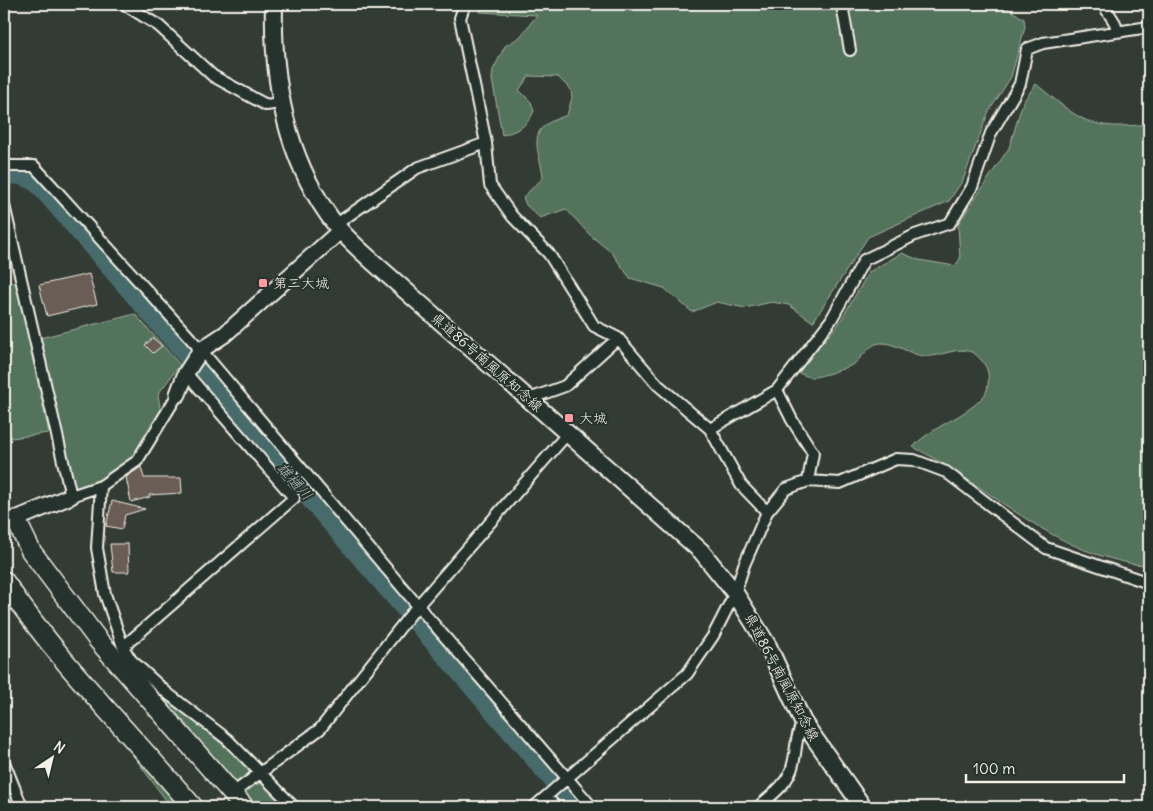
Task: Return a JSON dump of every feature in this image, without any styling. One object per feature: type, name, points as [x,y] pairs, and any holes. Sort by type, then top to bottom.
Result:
[{"type":"highway","points":[[10,522],[98,640],[241,799]]},
{"type":"highway","points":[[4,581],[29,616],[80,679],[193,807]]},
{"type":"main road","name":"県道86号南風原知念線","points":[[274,4],[274,54],[280,103],[301,168],[338,228],[701,551],[735,593],[768,646],[803,722],[863,807]]},
{"type":"street","points":[[124,4],[159,26],[214,76],[266,105],[280,103]]},
{"type":"street","points":[[465,4],[460,18],[486,143],[490,185],[512,216],[549,254],[594,326],[618,338],[658,386],[710,429],[741,485],[767,512]]},
{"type":"street","points":[[848,4],[843,11],[850,50]]},
{"type":"street","points":[[1102,4],[1115,23],[1117,31]]},
{"type":"street","points":[[710,429],[778,390],[831,320],[864,260],[915,235],[950,223],[972,187],[991,133],[1020,84],[1027,49],[1043,43],[1149,27]]},
{"type":"street","points":[[10,522],[100,486],[137,461],[178,394],[187,371],[199,353],[225,334],[338,228],[417,168],[486,143]]},
{"type":"street","points":[[4,166],[34,166],[199,353],[416,608],[592,807]]},
{"type":"street","points":[[4,204],[71,496]]},
{"type":"street","points":[[529,399],[565,386],[618,338]]},
{"type":"street","points":[[123,647],[294,498],[187,371]]},
{"type":"street","points":[[778,390],[792,420],[813,453],[808,481]]},
{"type":"street","points":[[241,799],[259,773],[320,729],[416,608],[568,433]]},
{"type":"street","points":[[534,807],[687,674],[713,636],[735,593],[744,565],[767,512],[786,489],[808,481],[840,483],[896,459],[914,460],[946,472],[1046,548],[1149,583]]},
{"type":"street","points":[[100,486],[98,548],[104,594],[123,647],[131,660],[167,693],[227,739],[294,807]]},
{"type":"street","points":[[758,807],[783,785],[793,766],[796,733],[803,722]]},
{"type":"street","points":[[4,762],[22,807]]},
{"type":"street","points":[[546,797],[556,807]]},
{"type":"green space","points":[[481,4],[1001,4],[1024,19],[1025,27],[1011,77],[988,113],[963,180],[949,201],[868,237],[813,322],[789,305],[772,302],[745,308],[717,302],[692,312],[664,288],[630,278],[612,253],[590,235],[566,209],[540,218],[526,205],[523,197],[543,178],[537,145],[539,133],[547,124],[567,115],[572,98],[571,90],[558,77],[529,76],[519,90],[531,102],[534,111],[521,128],[502,135],[492,79],[493,70],[505,46],[520,37],[537,15],[480,12]]},
{"type":"green space","points":[[1036,84],[1064,107],[1087,120],[1112,126],[1149,124],[1149,564],[1135,564],[1112,559],[1084,550],[1059,538],[1034,524],[963,476],[913,447],[921,439],[968,410],[986,393],[988,377],[986,367],[979,357],[972,352],[964,350],[924,356],[891,344],[880,343],[869,348],[854,364],[839,370],[815,377],[809,377],[796,372],[838,325],[869,272],[902,253],[919,260],[955,266],[960,259],[958,224],[1009,148],[1023,102]]},
{"type":"green space","points":[[16,282],[49,433],[4,439],[4,284]]},
{"type":"green space","points":[[135,314],[180,365],[158,394],[161,414],[134,458],[122,469],[106,478],[75,490],[40,338]]},
{"type":"green space","points":[[138,674],[248,766],[249,777],[236,786]]},
{"type":"green space","points":[[118,735],[186,807],[171,807]]},
{"type":"green space","points":[[262,783],[287,807],[253,807],[242,795],[254,785]]},
{"type":"building","points":[[89,274],[97,304],[47,316],[39,285]]},
{"type":"building","points":[[153,338],[162,346],[153,353],[145,345]]},
{"type":"building","points":[[141,467],[144,478],[181,478],[182,493],[149,495],[150,497],[131,502],[126,477]]},
{"type":"building","points":[[112,501],[145,509],[125,515],[122,529],[106,526]]},
{"type":"building","points":[[110,544],[128,544],[129,572],[113,572]]},
{"type":"waterway","name":"雄樋川","points":[[4,176],[23,176],[39,185],[576,807]]},
{"type":"tunnel","points":[[212,807],[234,792]]},
{"type":"place","name":"第二大城","points":[[263,283]]},
{"type":"place","name":"大城","points":[[569,418]]}]
